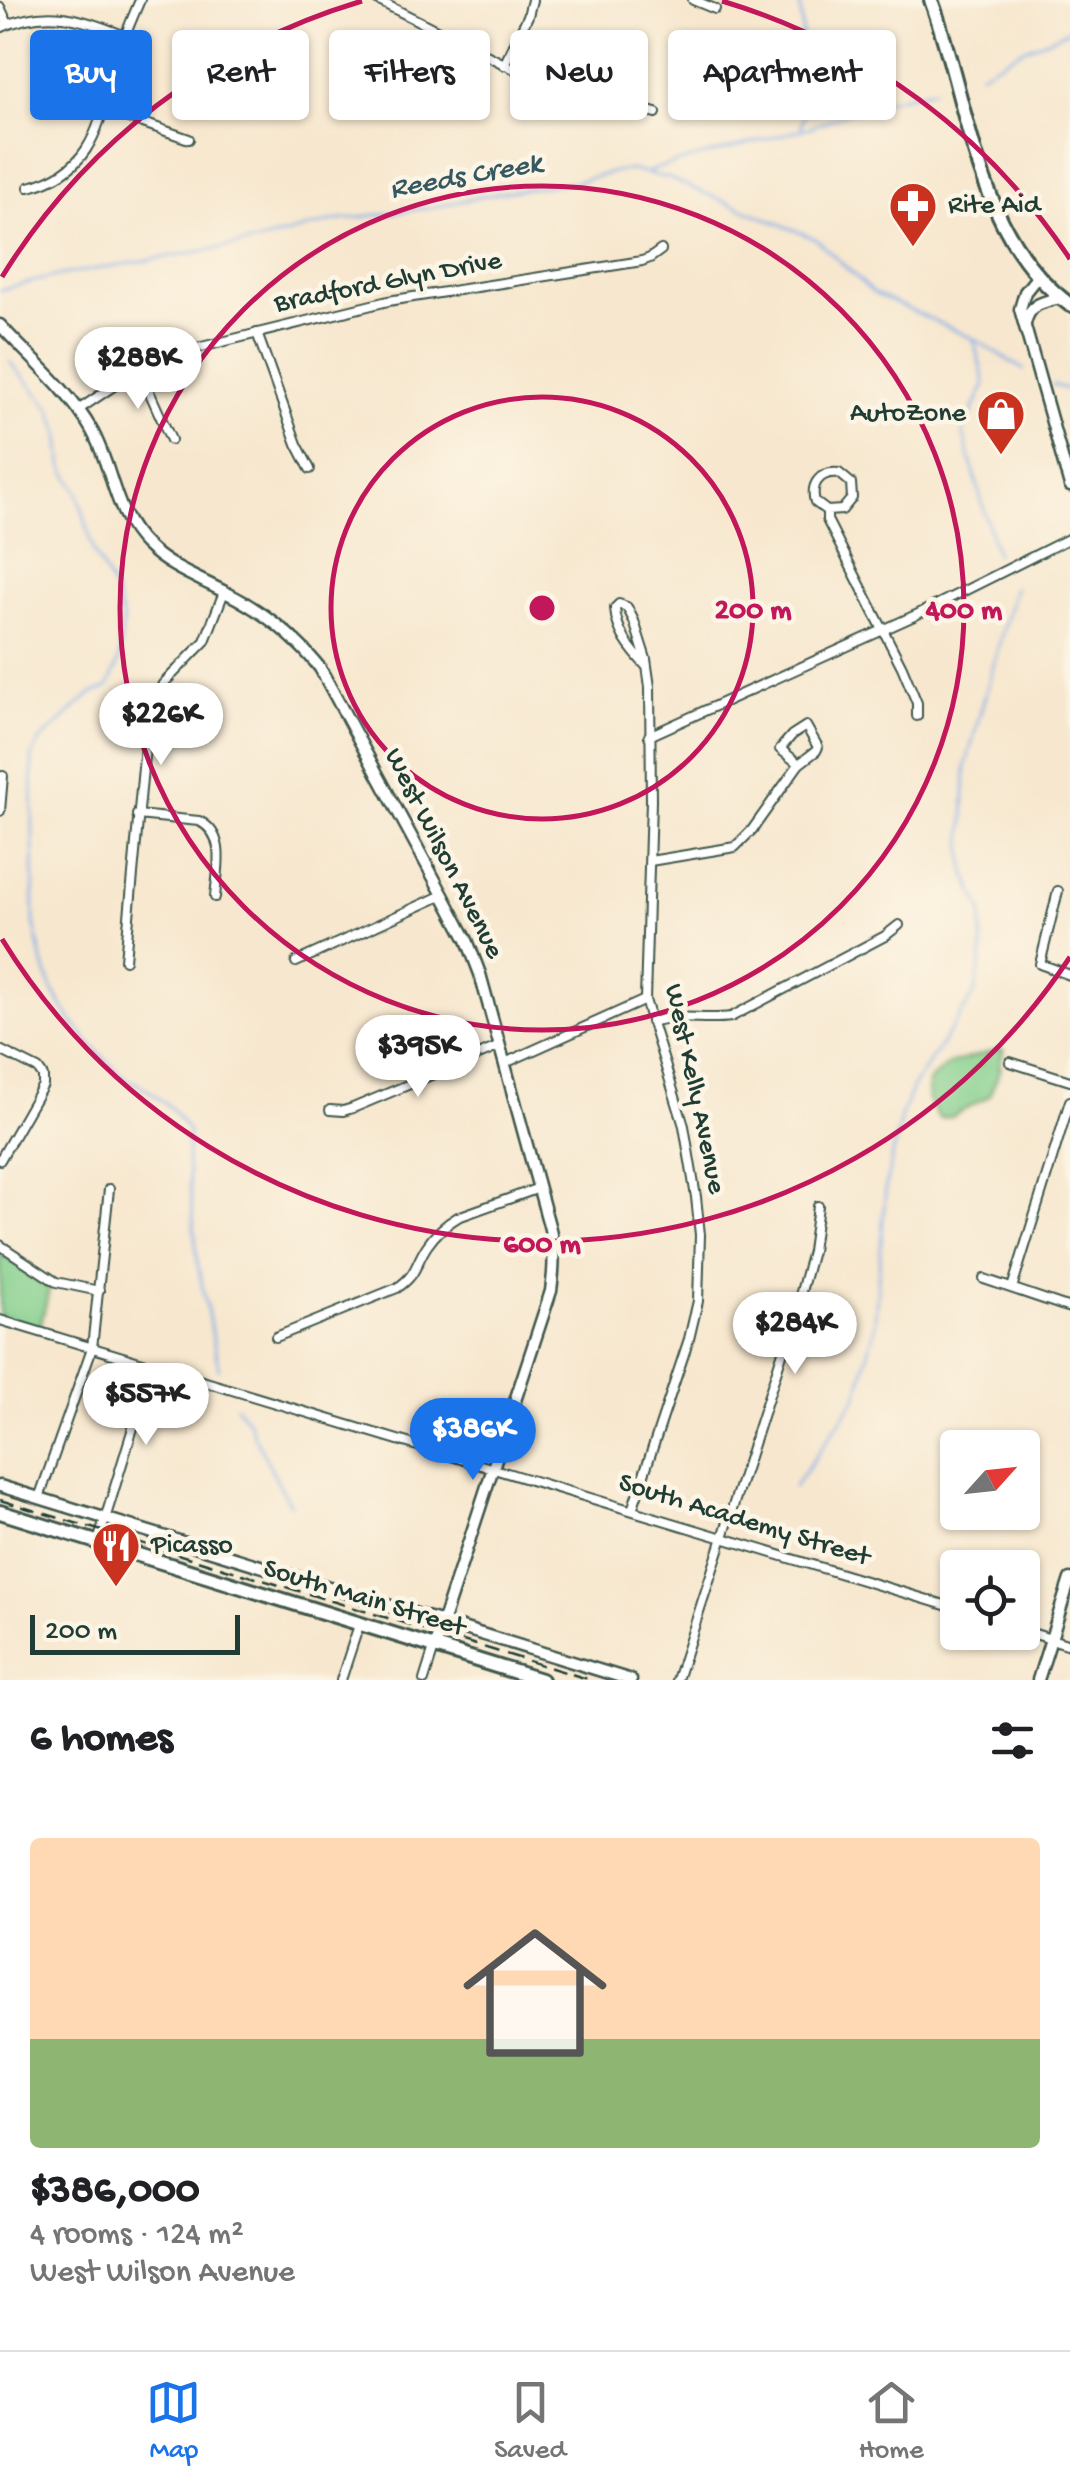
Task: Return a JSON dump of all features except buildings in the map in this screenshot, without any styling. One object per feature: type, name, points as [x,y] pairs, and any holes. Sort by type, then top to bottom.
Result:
[{"type":"main road","points":[[931,0],[989,196],[1003,227],[1037,277],[1065,302]]},
{"type":"main road","name":"South Main Street","points":[[0,1512],[542,1680]]},
{"type":"street","points":[[128,30],[140,0]]},
{"type":"street","points":[[377,0],[548,84],[656,113]]},
{"type":"street","points":[[504,65],[532,0]]},
{"type":"street","points":[[693,0],[714,9]]},
{"type":"street","points":[[0,7],[4,26],[42,16],[62,16],[110,30]]},
{"type":"street","points":[[29,187],[63,174],[80,160],[100,120]]},
{"type":"street","points":[[135,120],[189,139]]},
{"type":"street","name":"Bradford Glyn Drive","points":[[78,410],[139,368],[173,354],[388,300],[642,261],[660,250]]},
{"type":"street","points":[[1037,277],[1021,303],[1024,325],[1070,486]]},
{"type":"street","points":[[1024,325],[1034,306],[1065,302]]},
{"type":"street","name":"West Wilson Avenue","points":[[3,333],[78,410],[99,443],[117,502],[132,530],[158,556],[279,624],[320,668],[443,895],[480,974],[554,1248],[551,1291],[434,1648]]},
{"type":"street","points":[[257,333],[297,444],[310,469]]},
{"type":"street","points":[[139,368],[171,440]]},
{"type":"street","points":[[827,512],[842,510],[852,498],[850,483],[839,473],[823,474],[814,486],[815,502],[827,512],[902,666],[918,703],[917,716]]},
{"type":"street","points":[[649,736],[882,631],[1070,538]]},
{"type":"street","points":[[126,960],[137,815],[151,704],[162,684],[205,640],[224,592]]},
{"type":"street","name":"West Kelly Avenue","points":[[632,1510],[689,1339],[699,1287],[700,1236],[684,1126],[646,1000],[650,687],[647,666],[630,611],[623,604],[617,606],[615,619],[623,637],[647,666]]},
{"type":"street","points":[[650,861],[736,847],[799,764],[818,748],[806,726],[792,734],[780,749],[799,764]]},
{"type":"street","points":[[0,811],[3,776]]},
{"type":"street","points":[[137,815],[207,824],[219,846],[215,897]]},
{"type":"street","points":[[1058,892],[1040,964],[1070,974]]},
{"type":"street","points":[[296,962],[443,895]]},
{"type":"street","points":[[651,1022],[667,1017],[731,1016],[885,936],[899,925]]},
{"type":"street","points":[[505,1063],[646,1000]]},
{"type":"street","points":[[330,1110],[353,1108],[500,1046]]},
{"type":"street","points":[[0,1050],[38,1069],[43,1076],[42,1085],[0,1160]]},
{"type":"street","points":[[1010,1062],[1070,1081]]},
{"type":"street","points":[[1012,1288],[1070,1102]]},
{"type":"street","points":[[276,1337],[397,1288],[412,1276],[427,1246],[458,1216],[538,1188]]},
{"type":"street","points":[[39,1498],[92,1348],[110,1189]]},
{"type":"street","points":[[677,1680],[806,1278],[818,1206]]},
{"type":"street","points":[[0,1245],[56,1282],[99,1291]]},
{"type":"street","points":[[984,1279],[1070,1308]]},
{"type":"street","name":"South Academy Street","points":[[0,1320],[940,1604]]},
{"type":"street","points":[[98,1542],[152,1366]]},
{"type":"street","points":[[0,1486],[631,1680]]},
{"type":"street","points":[[1038,1680],[1070,1579]]},
{"type":"street","points":[[341,1680],[359,1624]]},
{"type":"street","points":[[1040,1635],[1070,1645]]},
{"type":"street","points":[[424,1680],[434,1648]]},
{"type":"green space","points":[[1004,1050],[1001,1068],[989,1096],[951,1117],[939,1118],[928,1101],[928,1082],[948,1064]]},
{"type":"green space","points":[[0,1254],[50,1285],[40,1328],[0,1316]]},
{"type":"waterway","points":[[800,0],[807,100],[801,128]]},
{"type":"waterway","name":"Reeds Creek","points":[[980,73],[1070,30]]},
{"type":"waterway","name":"Reeds Creek","points":[[0,290],[60,275],[256,242],[334,221],[434,207],[617,171],[646,173],[811,127],[874,103],[934,89]]},
{"type":"waterway","points":[[648,174],[668,178],[816,239],[873,293],[974,339],[1024,370]]},
{"type":"waterway","points":[[974,341],[985,384],[963,432],[996,554]]},
{"type":"waterway","points":[[10,362],[50,407],[60,434],[63,466],[78,493],[94,552],[115,593],[123,620],[119,660],[110,683],[106,689],[92,693],[39,742],[32,757],[34,922],[52,989],[71,1020],[123,1077],[170,1107],[188,1131],[187,1160],[198,1265],[219,1369]]},
{"type":"waterway","points":[[1053,385],[1070,390]]},
{"type":"waterway","points":[[794,1487],[857,1397],[874,1330],[886,1184],[901,1117],[912,1088],[975,993],[982,956],[982,910],[966,875],[963,850],[966,765],[1015,586]]},
{"type":"waterway","points":[[236,1406],[250,1424],[290,1505]]},
{"type":"railway","points":[[0,1500],[591,1680]]},
{"type":"place","name":"Rite Aid","points":[[913,248]]},
{"type":"place","name":"AutoZone","points":[[1001,456]]},
{"type":"place","name":"Picasso","points":[[116,1588]]}]
